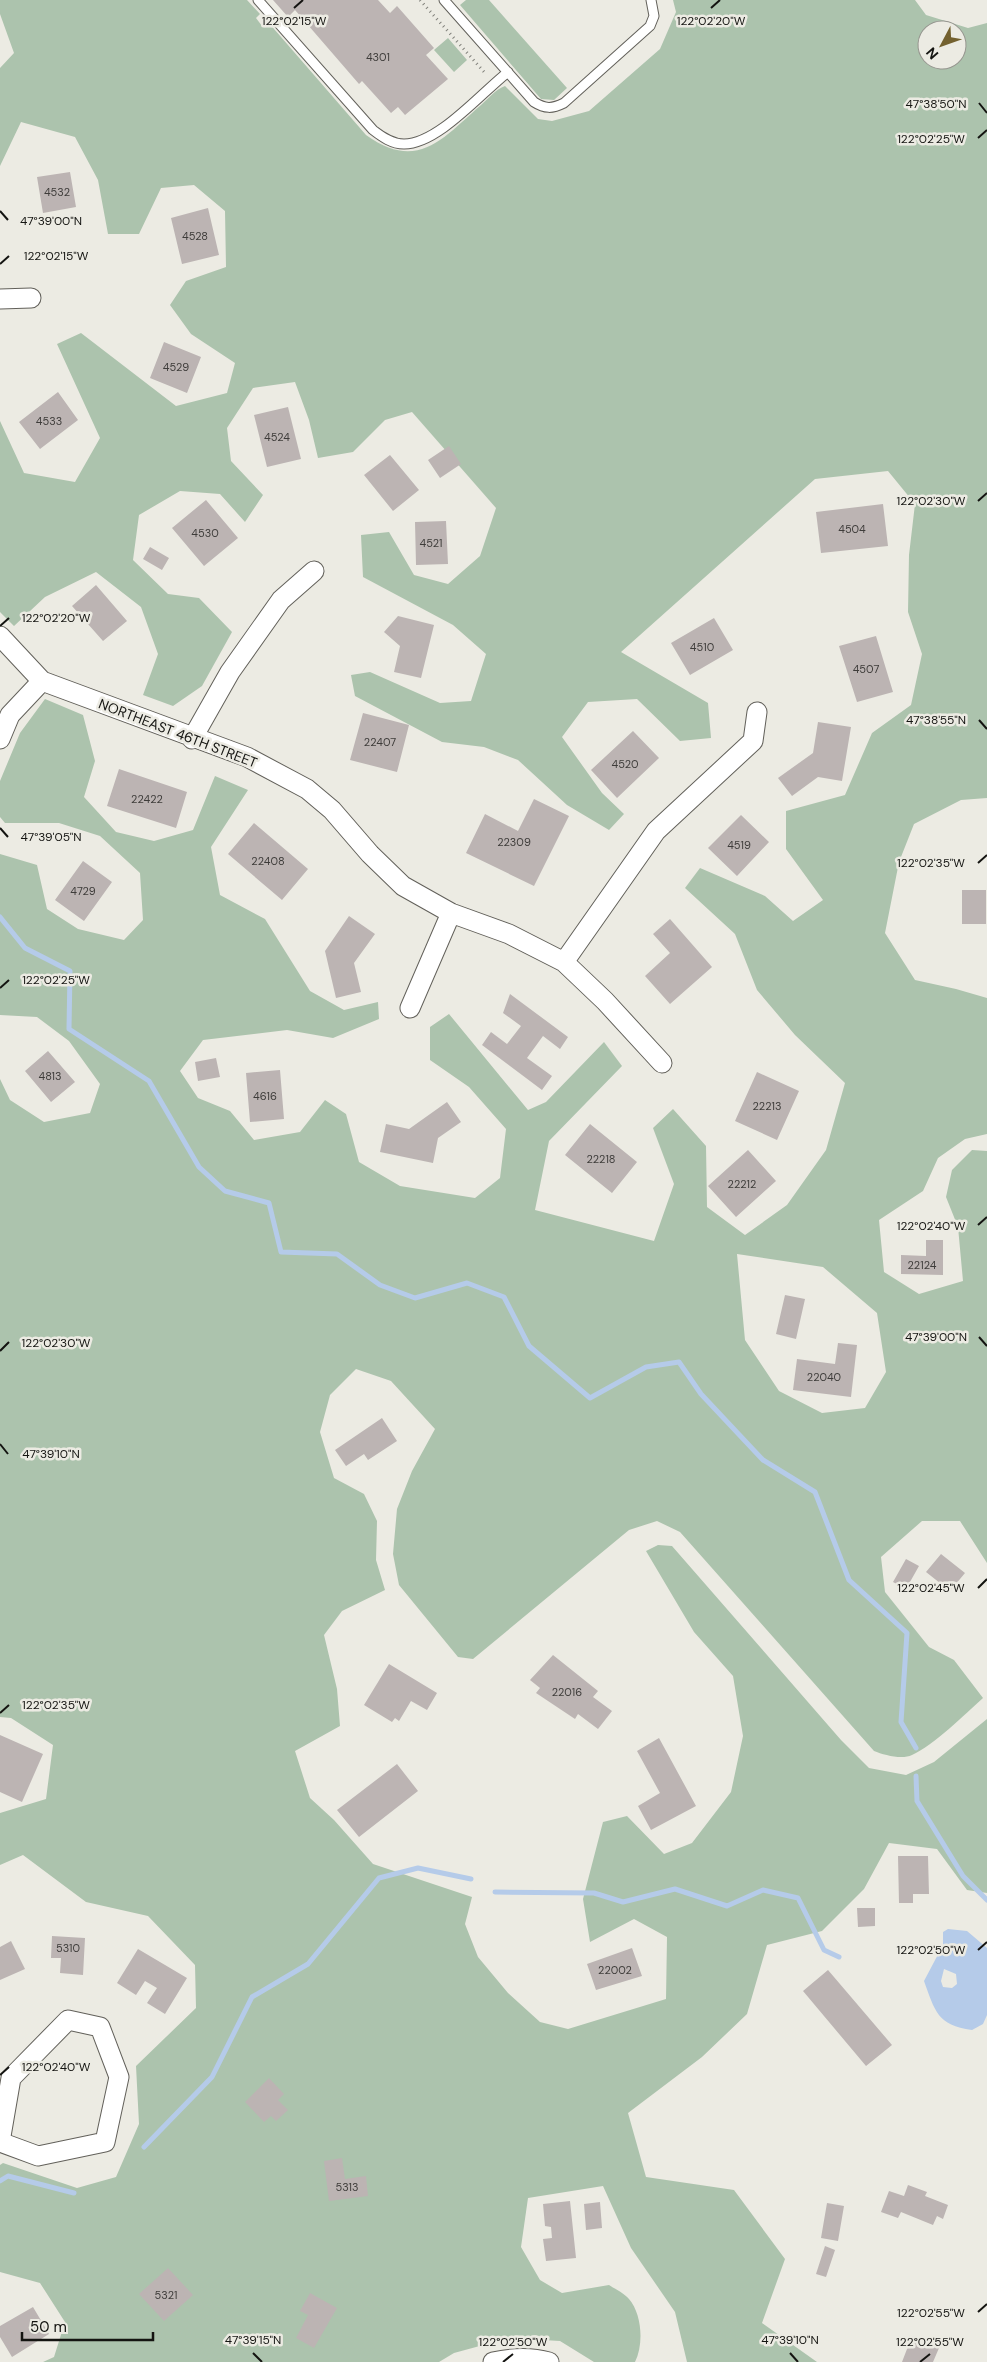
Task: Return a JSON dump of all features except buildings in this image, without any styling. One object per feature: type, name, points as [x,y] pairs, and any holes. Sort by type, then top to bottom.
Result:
[{"type":"street","points":[[0,299],[31,298]]},
{"type":"street","points":[[192,738],[230,672],[281,600],[314,571]]},
{"type":"street","name":"NORTHEAST 46TH STREET","points":[[0,636],[42,681],[247,757],[306,789],[332,810],[370,854],[403,886],[451,913],[510,934],[564,962],[605,1001],[662,1063]]},
{"type":"street","points":[[0,739],[10,714],[42,681]]},
{"type":"street","points":[[564,962],[656,831],[753,741],[758,712]]},
{"type":"street","points":[[410,1008],[451,913]]},
{"type":"street","points":[[68,2020],[100,2027],[119,2077],[105,2142],[38,2156],[0,2142],[11,2078],[68,2020]]},
{"type":"street","points":[[493,2362],[506,2359],[537,2359],[549,2362]]},
{"type":"lane","points":[[258,0],[373,130],[386,140],[403,144],[421,142],[438,133],[508,72]]},
{"type":"lane","points":[[444,0],[534,102],[542,107],[553,108],[564,103],[650,26],[654,16],[651,0]]},
{"type":"path","points":[[420,0],[494,83]]},
{"type":"green space","points":[[0,0],[247,0],[260,14],[256,18],[262,26],[268,22],[366,135],[384,146],[400,151],[415,151],[428,147],[441,139],[496,91],[505,86],[538,119],[552,121],[589,111],[660,49],[676,12],[673,0],[915,0],[926,15],[942,20],[917,20],[917,70],[967,70],[967,28],[987,23],[987,798],[961,800],[914,824],[899,862],[885,933],[915,980],[987,998],[987,1134],[965,1139],[938,1158],[923,1191],[879,1220],[884,1272],[919,1294],[963,1281],[958,1227],[946,1197],[952,1170],[972,1150],[987,1151],[987,1563],[960,1521],[922,1521],[881,1557],[885,1592],[929,1647],[954,1660],[983,1698],[939,1737],[912,1755],[898,1757],[874,1751],[680,1532],[657,1521],[629,1530],[473,1659],[458,1657],[399,1585],[393,1554],[397,1509],[412,1471],[435,1429],[391,1381],[356,1369],[330,1395],[320,1432],[334,1478],[364,1494],[377,1521],[376,1560],[385,1590],[342,1611],[324,1635],[337,1689],[340,1726],[295,1751],[310,1798],[334,1820],[373,1864],[472,1897],[465,1924],[478,1957],[508,1993],[540,2022],[568,2029],[666,1999],[667,1937],[634,1919],[590,1942],[583,1899],[603,1822],[627,1816],[664,1854],[692,1843],[731,1792],[743,1736],[733,1676],[694,1632],[646,1551],[658,1545],[672,1546],[841,1740],[869,1768],[906,1775],[934,1762],[987,1719],[987,1893],[967,1890],[937,1849],[889,1843],[864,1889],[822,1931],[767,1945],[747,2014],[702,2057],[628,2113],[646,2177],[734,2190],[785,2259],[762,2323],[817,2362],[687,2362],[675,2312],[631,2248],[603,2186],[528,2198],[521,2247],[540,2280],[562,2293],[609,2285],[627,2297],[637,2313],[640,2329],[640,2347],[635,2362],[594,2362],[560,2341],[509,2338],[454,2353],[439,2362],[43,2362],[54,2357],[65,2322],[40,2283],[0,2272],[0,2165],[3,2163],[77,2188],[116,2177],[139,2124],[136,2066],[196,2008],[195,1965],[148,1916],[86,1902],[23,1855],[0,1865],[0,1813],[46,1799],[53,1745],[11,1718],[0,1717],[0,1079],[10,1100],[44,1122],[90,1113],[100,1084],[69,1041],[37,1017],[0,1015],[0,854],[37,865],[47,909],[78,929],[124,940],[143,920],[140,873],[100,836],[59,823],[5,823],[0,817],[0,781],[20,733],[45,699],[83,715],[95,761],[84,797],[116,832],[154,841],[193,830],[215,776],[248,790],[211,847],[220,895],[265,919],[310,991],[344,1010],[378,1002],[379,1019],[333,1038],[287,1030],[203,1040],[180,1071],[198,1098],[230,1111],[254,1140],[300,1132],[325,1100],[346,1114],[359,1162],[400,1186],[475,1198],[500,1178],[506,1129],[469,1087],[430,1060],[430,1027],[449,1014],[528,1110],[546,1102],[604,1042],[622,1066],[549,1141],[535,1210],[654,1241],[674,1184],[653,1128],[673,1109],[706,1146],[707,1207],[745,1235],[787,1205],[826,1150],[845,1083],[795,1035],[757,990],[735,934],[685,888],[700,868],[765,896],[793,921],[823,900],[786,849],[786,811],[845,795],[872,733],[911,705],[922,654],[908,612],[909,555],[915,504],[888,471],[815,479],[621,652],[708,703],[711,738],[680,741],[637,699],[588,702],[562,737],[602,793],[624,814],[609,830],[567,805],[518,760],[484,747],[442,742],[355,696],[351,675],[370,672],[440,703],[471,701],[486,654],[453,625],[363,577],[361,535],[389,532],[414,575],[448,584],[480,556],[496,508],[412,412],[385,420],[353,452],[318,458],[309,420],[295,382],[253,388],[227,428],[231,461],[263,495],[245,522],[220,494],[180,491],[139,515],[133,560],[168,594],[199,598],[232,632],[202,686],[173,706],[143,695],[158,654],[141,607],[96,572],[45,597],[14,626],[0,612],[0,421],[24,473],[75,482],[100,438],[57,344],[81,333],[176,406],[227,393],[235,363],[191,334],[170,305],[186,281],[226,267],[225,211],[194,185],[161,188],[139,234],[108,234],[98,180],[75,137],[21,122],[0,166],[0,68],[14,53],[0,14]],"holes":[[[737,1254],[823,1267],[877,1313],[886,1372],[865,1408],[822,1413],[779,1391],[745,1340]]]},
{"type":"green space","points":[[466,0],[489,0],[567,88],[554,100],[541,99],[460,5]]},
{"type":"green space","points":[[448,38],[467,60],[454,72],[434,50]]},
{"type":"water","points":[[948,1929],[967,1931],[987,1948],[987,2015],[983,2024],[972,2030],[951,2024],[939,2015],[931,2001],[924,1981],[943,1945],[943,1932]],"holes":[[[944,1969],[956,1974],[957,1984],[952,1988],[943,1987],[941,1981]]]},
{"type":"waterway","points":[[0,917],[25,948],[70,971],[69,1029],[149,1081],[199,1167],[225,1191],[269,1203],[281,1252],[337,1254],[380,1285],[415,1298],[467,1283],[504,1297],[529,1346],[590,1398],[646,1367],[679,1362],[701,1394],[763,1460],[815,1492],[849,1580],[907,1633],[901,1722],[916,1748]]},
{"type":"waterway","points":[[916,1776],[917,1801],[963,1876],[987,1900]]},
{"type":"waterway","points":[[144,2147],[212,2077],[252,1997],[308,1964],[379,1878],[418,1868],[471,1879]]},
{"type":"waterway","points":[[495,1892],[594,1893],[623,1902],[675,1889],[727,1906],[763,1890],[798,1898],[824,1950],[839,1957]]},
{"type":"waterway","points":[[0,2181],[8,2176],[74,2193]]}]
